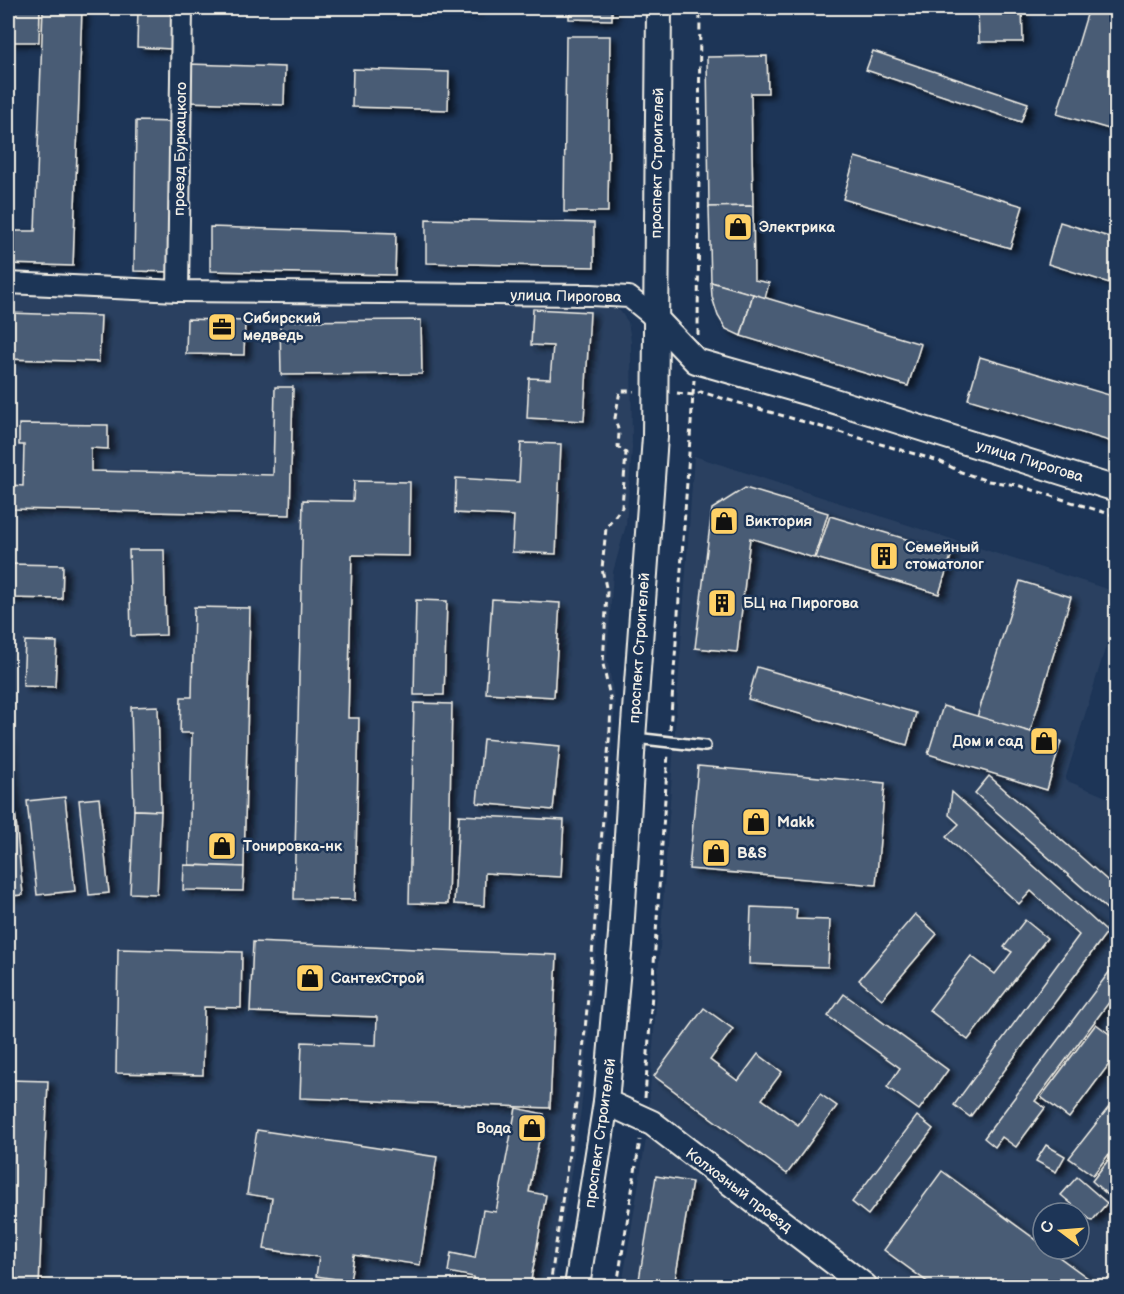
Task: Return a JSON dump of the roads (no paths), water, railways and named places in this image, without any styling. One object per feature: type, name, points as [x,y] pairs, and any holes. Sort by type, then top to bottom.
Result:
[{"type":"street","name":"проезд Буркацкого","points":[[178,291],[182,8]]},
{"type":"street","name":"проспект Строителей","points":[[577,1287],[606,1102],[621,934],[655,437],[659,8]]},
{"type":"street","name":"улица Пирогова","points":[[8,283],[178,291],[629,297],[655,318],[696,361],[833,400],[1116,489]]},
{"type":"street","name":"Колхозный проезд","points":[[606,1102],[652,1123],[865,1287]]},
{"type":"lane","points":[[633,738],[705,746]]},
{"type":"place","name":"Электрика","points":[[738,227]]},
{"type":"place","name":"Сибирский медведь","points":[[222,327]]},
{"type":"place","name":"Виктория","points":[[724,521]]},
{"type":"place","name":"Семейный стоматолог","points":[[884,556]]},
{"type":"place","name":"БЦ на Пирогова","points":[[722,603]]},
{"type":"place","name":"Дом и сад","points":[[1044,741]]},
{"type":"place","name":"Makk","points":[[756,822]]},
{"type":"place","name":"Тонировка-нк","points":[[222,846]]},
{"type":"place","name":"B&S","points":[[716,853]]},
{"type":"place","name":"СантехСтрой","points":[[310,978]]},
{"type":"place","name":"Вода","points":[[532,1128]]}]
